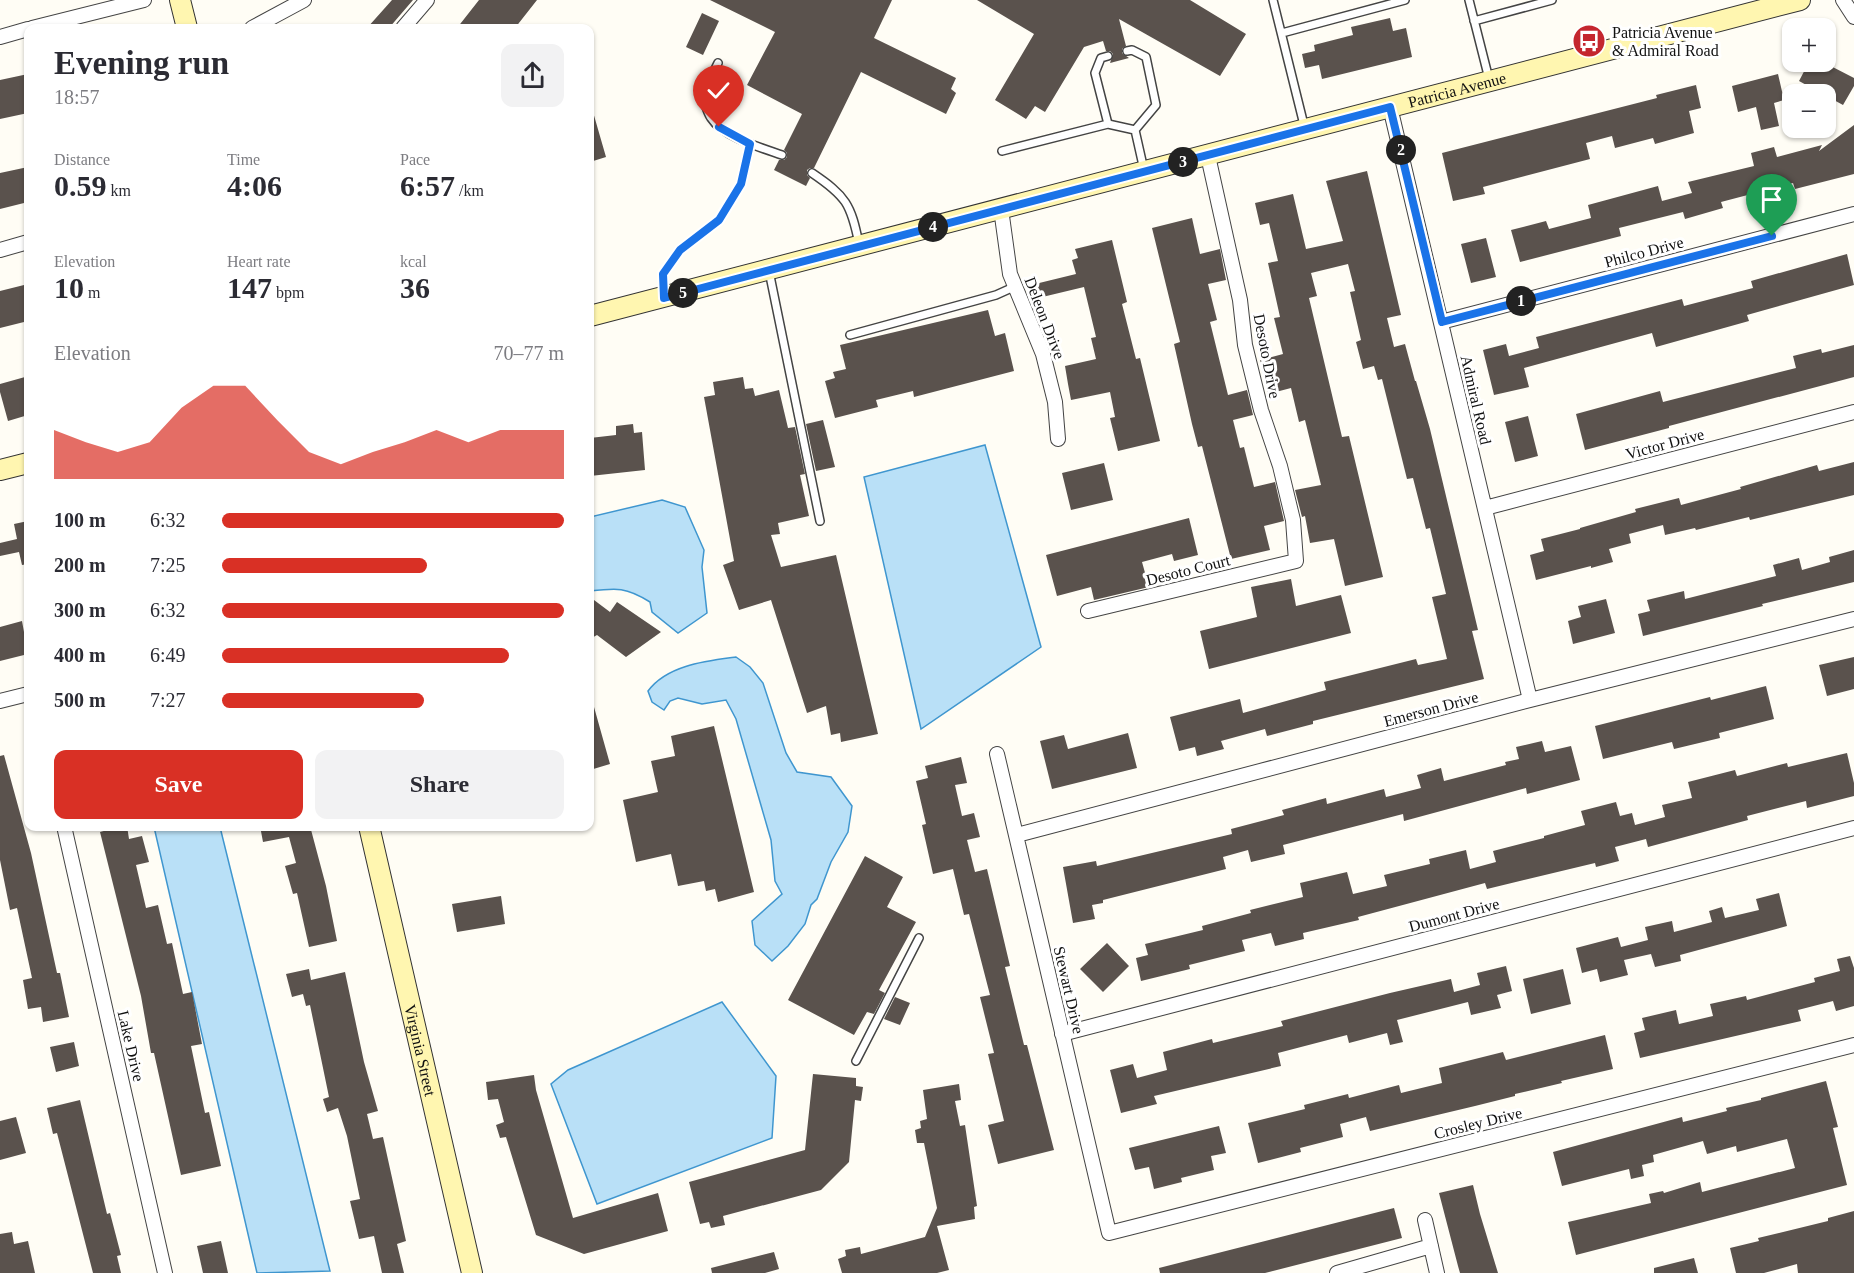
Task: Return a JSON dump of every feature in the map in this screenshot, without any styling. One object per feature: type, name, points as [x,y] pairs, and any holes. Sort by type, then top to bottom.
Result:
[{"type":"street","points":[[50,24],[144,0]]},
{"type":"street","points":[[180,0],[186,24]]},
{"type":"street","points":[[259,24],[304,0]]},
{"type":"street","points":[[406,24],[427,0]]},
{"type":"street","name":"Patricia Avenue","points":[[594,315],[1489,82],[1763,5],[1800,0]]},
{"type":"street","points":[[1843,0],[1854,17]]},
{"type":"street","points":[[0,37],[24,31]]},
{"type":"street","name":"Admiral Road","points":[[1390,107],[1530,700]]},
{"type":"street","name":"Desoto Drive","points":[[1208,156],[1240,300],[1250,367],[1261,410],[1281,466],[1293,520],[1296,561]]},
{"type":"street","name":"Deleon Drive","points":[[1001,209],[1010,274],[1043,354],[1054,402],[1058,439]]},
{"type":"street","name":"Philco Drive","points":[[1442,322],[1854,214]]},
{"type":"street","points":[[0,250],[24,243]]},
{"type":"street","name":"Victor Drive","points":[[1485,508],[1854,412]]},
{"type":"street","points":[[0,470],[24,464]]},
{"type":"street","name":"Desoto Court","points":[[1088,611],[1296,561]]},
{"type":"street","name":"Emerson Drive","points":[[1017,835],[1530,700],[1854,619]]},
{"type":"street","points":[[0,701],[24,695]]},
{"type":"street","name":"Stewart Drive","points":[[997,754],[1110,1233]]},
{"type":"street","name":"Dumont Drive","points":[[1062,1034],[1854,828]]},
{"type":"street","name":"Lake Drive","points":[[65,831],[165,1273]]},
{"type":"street","name":"Virginia Street","points":[[370,831],[472,1273]]},
{"type":"street","name":"Crosley Drive","points":[[1110,1233],[1854,1045]]},
{"type":"street","points":[[1425,1220],[1437,1273]]},
{"type":"street","points":[[1337,1273],[1431,1246]]},
{"type":"lane","points":[[1274,0],[1305,129]]},
{"type":"lane","points":[[1282,33],[1405,0]]},
{"type":"lane","points":[[1469,0],[1489,82]]},
{"type":"lane","points":[[1474,21],[1552,0]]},
{"type":"lane","points":[[1127,51],[1132,50],[1146,57],[1156,105],[1135,130]]},
{"type":"lane","points":[[1108,56],[1101,58],[1095,74],[1108,124]]},
{"type":"lane","points":[[718,63],[702,96],[711,119],[719,127],[750,144],[782,155]]},
{"type":"lane","points":[[1002,151],[1108,124],[1135,130]]},
{"type":"lane","points":[[1135,130],[1145,173]]},
{"type":"lane","points":[[664,298],[663,274],[680,250],[719,220],[741,184],[750,144]]},
{"type":"lane","points":[[812,173],[836,190],[847,203],[853,217],[859,247]]},
{"type":"lane","points":[[769,271],[820,521]]},
{"type":"lane","points":[[850,335],[978,301],[1016,286]]},
{"type":"lane","points":[[856,1061],[920,938]]},
{"type":"water","points":[[985,445],[1041,647],[921,729],[864,477]]},
{"type":"water","points":[[662,500],[685,507],[704,550],[702,567],[707,613],[678,633],[652,612],[650,602],[628,591],[615,589],[594,591],[594,516]]},
{"type":"water","points":[[736,657],[750,667],[763,683],[786,753],[797,772],[831,777],[852,806],[848,832],[831,862],[817,899],[811,905],[805,924],[788,946],[772,961],[755,945],[752,921],[782,894],[775,881],[771,840],[736,719],[726,700],[702,704],[678,698],[670,701],[664,710],[652,702],[648,691],[656,682],[676,670]]},
{"type":"water","points":[[155,831],[221,831],[330,1271],[257,1273]]},
{"type":"water","points":[[722,1002],[776,1076],[772,1138],[597,1204],[551,1084],[568,1070]]},
{"type":"building","points":[[392,0],[413,0],[392,24],[371,24]]},
{"type":"building","points":[[479,0],[537,0],[518,24],[460,24]]},
{"type":"building","points":[[710,0],[892,0],[874,38],[956,78],[951,89],[956,93],[946,114],[861,72],[814,168],[807,170],[810,178],[806,186],[774,170],[779,160],[787,157],[784,150],[802,114],[747,85],[775,32]]},
{"type":"building","points":[[977,0],[1190,0],[1246,34],[1220,76],[1119,19],[1126,46],[1122,49],[1122,53],[1129,58],[1110,63],[1113,54],[1106,51],[1103,41],[1084,47],[1045,112],[1035,106],[1026,119],[995,100],[1034,34]]},
{"type":"building","points":[[702,13],[719,21],[703,55],[686,47]]},
{"type":"building","points":[[1390,18],[1393,31],[1406,28],[1412,57],[1322,79],[1319,65],[1305,68],[1302,54],[1315,51],[1314,45],[1353,35],[1351,27]]},
{"type":"building","points":[[1836,69],[1854,78],[1854,86],[1843,105],[1836,101],[1836,84],[1804,84],[1799,81],[1804,72],[1836,72]]},
{"type":"building","points":[[1778,74],[1782,101],[1774,103],[1779,126],[1761,130],[1756,107],[1738,112],[1732,86]]},
{"type":"building","points":[[24,75],[24,114],[0,119],[0,80]]},
{"type":"building","points":[[1696,85],[1701,108],[1689,111],[1694,133],[1655,144],[1653,138],[1615,148],[1612,136],[1586,143],[1590,159],[1483,187],[1485,194],[1453,201],[1442,153],[1657,98],[1656,95]]},
{"type":"building","points":[[594,115],[606,157],[594,161]]},
{"type":"building","points":[[1854,125],[1854,174],[1795,189],[1793,183],[1721,202],[1723,208],[1685,219],[1683,212],[1619,228],[1621,236],[1520,262],[1511,230],[1546,221],[1549,229],[1591,218],[1588,205],[1658,186],[1662,201],[1692,193],[1688,182],[1754,166],[1751,153],[1774,147],[1777,157],[1822,145],[1819,151]]},
{"type":"building","points":[[24,168],[24,203],[0,209],[0,173]]},
{"type":"building","points":[[1367,171],[1401,315],[1387,318],[1394,347],[1405,344],[1430,429],[1478,630],[1472,631],[1484,679],[1313,721],[1313,724],[1267,736],[1265,729],[1221,741],[1224,749],[1197,756],[1195,747],[1179,751],[1170,717],[1240,699],[1243,713],[1326,690],[1324,682],[1416,659],[1418,665],[1447,659],[1432,597],[1446,594],[1430,528],[1426,529],[1413,478],[1407,479],[1382,379],[1378,380],[1374,366],[1363,369],[1356,342],[1361,340],[1350,292],[1355,291],[1348,264],[1311,273],[1317,296],[1309,298],[1342,437],[1349,436],[1383,577],[1345,586],[1334,539],[1310,543],[1305,516],[1302,517],[1295,490],[1321,485],[1305,420],[1299,422],[1291,388],[1268,394],[1260,360],[1283,354],[1274,318],[1280,317],[1268,263],[1278,261],[1269,223],[1260,225],[1255,203],[1293,194],[1306,249],[1343,241],[1326,181]]},
{"type":"building","points":[[1192,218],[1200,254],[1220,249],[1226,280],[1208,284],[1217,320],[1210,322],[1228,395],[1247,390],[1253,415],[1233,420],[1240,448],[1244,447],[1254,487],[1275,482],[1284,521],[1264,526],[1270,550],[1231,559],[1202,446],[1198,447],[1192,424],[1174,344],[1180,342],[1152,228]]},
{"type":"building","points":[[1486,238],[1496,277],[1471,283],[1461,244]]},
{"type":"building","points":[[1112,240],[1127,302],[1122,304],[1136,359],[1140,358],[1160,441],[1118,451],[1110,418],[1115,417],[1110,392],[1071,400],[1065,366],[1096,359],[1091,338],[1096,337],[1084,287],[1034,299],[1031,285],[1076,274],[1072,260],[1078,258],[1075,249]]},
{"type":"building","points":[[1847,254],[1854,285],[1747,315],[1749,321],[1656,347],[1652,333],[1524,368],[1529,387],[1494,395],[1483,350],[1506,344],[1509,356],[1539,348],[1536,337],[1682,299],[1684,306],[1753,288],[1751,281]]},
{"type":"building","points":[[24,285],[24,322],[0,328],[0,291]]},
{"type":"building","points":[[988,310],[995,336],[1005,333],[1014,371],[914,397],[913,391],[876,400],[878,407],[835,418],[825,381],[835,378],[833,372],[846,369],[840,345]]},
{"type":"building","points":[[1854,345],[1854,377],[1585,450],[1576,414],[1660,391],[1663,402],[1796,368],[1793,356],[1821,349],[1822,353]]},
{"type":"building","points":[[24,377],[24,416],[8,421],[0,384]]},
{"type":"building","points":[[743,377],[745,389],[753,388],[755,396],[779,390],[788,428],[795,427],[805,474],[800,475],[809,516],[778,523],[780,534],[771,535],[781,567],[836,555],[878,734],[841,742],[840,733],[831,735],[826,706],[807,713],[771,600],[739,610],[723,565],[734,561],[704,397],[715,395],[713,382]]},
{"type":"building","points":[[1528,416],[1538,456],[1515,462],[1505,422]]},
{"type":"building","points":[[823,420],[835,467],[816,471],[806,424]]},
{"type":"building","points":[[633,424],[634,433],[642,432],[645,470],[594,476],[594,438],[616,435],[616,426]]},
{"type":"building","points":[[1854,462],[1854,495],[1750,520],[1749,517],[1696,530],[1695,528],[1665,535],[1663,525],[1629,534],[1631,543],[1609,549],[1613,562],[1536,580],[1530,555],[1544,551],[1541,539],[1636,512],[1635,509],[1679,498],[1681,505],[1817,465],[1819,471]]},
{"type":"building","points":[[1104,463],[1113,500],[1071,510],[1062,473]]},
{"type":"building","points":[[1189,518],[1198,555],[1174,561],[1172,554],[1142,562],[1149,587],[1094,600],[1091,587],[1057,596],[1046,555]]},
{"type":"building","points":[[24,522],[24,565],[22,565],[19,552],[0,556],[0,543],[17,539],[14,524]]},
{"type":"building","points":[[1854,550],[1854,582],[1643,636],[1638,614],[1650,611],[1647,600],[1684,591],[1685,599],[1776,576],[1773,565],[1799,558],[1802,570],[1830,562],[1829,557]]},
{"type":"building","points":[[1291,579],[1296,606],[1341,595],[1351,633],[1209,669],[1200,631],[1257,617],[1251,587]]},
{"type":"building","points":[[1606,599],[1615,633],[1573,644],[1568,621],[1581,617],[1578,606]]},
{"type":"building","points":[[594,600],[610,612],[617,602],[661,632],[626,657],[597,635],[594,637]]},
{"type":"building","points":[[22,621],[24,655],[0,661],[0,627]]},
{"type":"building","points":[[1854,657],[1854,689],[1827,696],[1819,665]]},
{"type":"building","points":[[1766,686],[1774,719],[1719,733],[1720,738],[1674,749],[1672,742],[1603,759],[1595,726],[1710,697],[1711,700]]},
{"type":"building","points":[[594,707],[610,764],[594,769]]},
{"type":"building","points":[[714,726],[754,892],[718,902],[715,889],[706,891],[704,881],[678,886],[671,854],[636,862],[623,800],[658,792],[651,761],[675,756],[671,736]]},
{"type":"building","points":[[1128,733],[1137,768],[1052,789],[1040,741],[1064,735],[1068,749]]},
{"type":"building","points":[[1542,741],[1545,752],[1571,746],[1580,780],[1527,794],[1526,788],[1404,821],[1403,814],[1283,845],[1285,854],[1251,862],[1248,850],[1223,857],[1226,869],[1103,900],[1103,903],[1092,905],[1095,919],[1073,923],[1063,867],[1096,861],[1097,866],[1232,834],[1231,829],[1284,815],[1282,810],[1326,798],[1327,804],[1384,789],[1386,797],[1421,788],[1417,775],[1441,768],[1444,781],[1506,765],[1505,762],[1519,759],[1516,747]]},
{"type":"building","points":[[1847,753],[1854,783],[1854,796],[1807,808],[1806,801],[1747,816],[1748,820],[1648,847],[1646,839],[1615,847],[1619,861],[1596,867],[1595,863],[1487,889],[1485,883],[1358,917],[1359,920],[1303,933],[1304,939],[1275,946],[1271,933],[1242,940],[1245,951],[1189,965],[1190,969],[1141,981],[1136,958],[1148,955],[1145,944],[1203,930],[1202,926],[1251,913],[1250,910],[1303,897],[1300,883],[1347,872],[1353,894],[1387,886],[1384,875],[1430,864],[1429,859],[1466,850],[1470,869],[1496,862],[1493,851],[1585,825],[1581,811],[1616,802],[1620,816],[1632,813],[1635,825],[1665,817],[1662,805],[1692,798],[1688,782],[1735,770],[1737,776],[1787,763],[1788,767]]},
{"type":"building","points":[[4,755],[31,853],[69,1017],[43,1022],[41,1007],[28,1009],[23,980],[32,978],[17,908],[10,910],[0,860],[0,756]]},
{"type":"building","points":[[961,757],[967,783],[955,785],[962,816],[974,813],[980,837],[967,840],[975,872],[987,869],[1010,966],[1005,967],[1024,1045],[1027,1045],[1054,1150],[998,1164],[988,1125],[1004,1121],[988,1054],[994,1053],[980,997],[990,995],[969,914],[964,915],[953,869],[933,874],[922,825],[926,824],[916,781],[928,778],[925,766]]},
{"type":"building","points":[[128,831],[129,839],[142,836],[149,862],[136,865],[146,908],[158,905],[167,944],[172,943],[183,994],[192,992],[202,1044],[191,1046],[205,1113],[209,1112],[221,1166],[181,1175],[154,1053],[151,1053],[141,996],[100,832]]},
{"type":"building","points":[[261,831],[311,831],[337,941],[309,947],[297,893],[293,894],[285,866],[296,863],[289,837],[263,842]]},
{"type":"building","points":[[865,856],[903,877],[887,907],[916,922],[879,990],[885,993],[874,1014],[867,1012],[854,1035],[788,1000]]},
{"type":"building","points":[[1779,893],[1787,926],[1680,955],[1681,961],[1655,967],[1651,954],[1624,960],[1628,975],[1600,982],[1597,969],[1582,973],[1576,948],[1618,937],[1621,947],[1648,940],[1645,927],[1672,921],[1674,932],[1712,922],[1709,911],[1722,907],[1725,918],[1759,910],[1756,899]]},
{"type":"building","points":[[501,896],[505,924],[457,932],[452,904]]},
{"type":"building","points":[[1107,943],[1129,966],[1103,992],[1080,969]]},
{"type":"building","points":[[1850,956],[1854,968],[1854,1006],[1836,1011],[1833,1001],[1798,1010],[1801,1021],[1640,1058],[1634,1033],[1645,1030],[1642,1018],[1676,1010],[1679,1024],[1713,1016],[1710,1004],[1746,996],[1747,1000],[1815,982],[1814,978],[1840,971],[1837,959]]},
{"type":"building","points":[[1506,966],[1512,991],[1497,995],[1501,1008],[1471,1015],[1468,1002],[1397,1020],[1403,1042],[1390,1045],[1387,1033],[1349,1043],[1347,1035],[1278,1053],[1281,1066],[1154,1096],[1157,1104],[1121,1113],[1110,1070],[1133,1064],[1137,1078],[1167,1070],[1163,1052],[1212,1039],[1213,1043],[1283,1026],[1281,1021],[1451,979],[1454,992],[1480,985],[1477,973]]},
{"type":"building","points":[[309,969],[311,980],[345,972],[364,1062],[378,1111],[367,1114],[373,1139],[383,1137],[406,1241],[397,1244],[404,1273],[382,1273],[374,1236],[359,1239],[350,1201],[360,1199],[347,1136],[338,1108],[327,1112],[323,1099],[329,1097],[310,1005],[306,1006],[303,994],[292,997],[286,974]]},
{"type":"building","points":[[1563,969],[1571,1004],[1531,1014],[1523,979]]},
{"type":"building","points":[[895,997],[910,1003],[900,1025],[884,1019]]},
{"type":"building","points":[[1605,1035],[1613,1069],[1561,1081],[1562,1083],[1515,1094],[1515,1096],[1370,1131],[1366,1117],[1340,1124],[1343,1137],[1300,1148],[1301,1152],[1258,1163],[1248,1123],[1305,1109],[1304,1105],[1348,1094],[1349,1098],[1399,1085],[1401,1093],[1442,1083],[1439,1068],[1503,1052],[1506,1060]]},
{"type":"building","points":[[74,1042],[79,1066],[56,1072],[50,1047]]},
{"type":"building","points":[[813,1074],[856,1078],[856,1086],[863,1087],[861,1101],[855,1100],[849,1162],[821,1190],[723,1216],[725,1225],[711,1228],[709,1222],[700,1224],[689,1182],[805,1150]]},
{"type":"building","points":[[534,1075],[536,1090],[573,1218],[658,1193],[668,1231],[584,1254],[536,1235],[506,1137],[500,1138],[496,1125],[504,1122],[498,1099],[488,1100],[486,1082]]},
{"type":"building","points":[[1826,1081],[1838,1127],[1833,1128],[1847,1185],[1576,1255],[1568,1222],[1651,1203],[1649,1194],[1663,1191],[1664,1193],[1700,1182],[1702,1192],[1795,1168],[1787,1139],[1737,1152],[1736,1146],[1707,1154],[1703,1141],[1653,1155],[1654,1162],[1642,1165],[1644,1176],[1631,1179],[1629,1169],[1562,1186],[1553,1152],[1682,1117],[1683,1122],[1727,1111],[1726,1108]]},
{"type":"building","points":[[959,1084],[961,1100],[955,1101],[960,1126],[965,1125],[977,1206],[974,1207],[975,1219],[937,1226],[949,1270],[937,1273],[842,1273],[838,1259],[846,1256],[845,1250],[860,1247],[861,1254],[925,1237],[937,1208],[924,1143],[917,1143],[915,1130],[921,1128],[920,1121],[927,1119],[923,1090]]},
{"type":"building","points":[[80,1100],[107,1214],[110,1213],[121,1255],[117,1256],[121,1273],[93,1273],[57,1133],[53,1134],[47,1108]]},
{"type":"building","points":[[16,1117],[26,1153],[0,1160],[0,1121]]},
{"type":"building","points":[[1219,1126],[1226,1153],[1211,1156],[1214,1170],[1181,1178],[1182,1182],[1154,1189],[1149,1167],[1135,1170],[1129,1148]]},
{"type":"building","points":[[1473,1185],[1498,1273],[1460,1273],[1458,1266],[1439,1193]]},
{"type":"building","points":[[1394,1208],[1402,1238],[1265,1273],[1160,1273],[1159,1268]]},
{"type":"building","points":[[1854,1211],[1854,1273],[1798,1273],[1797,1264],[1764,1273],[1736,1273],[1730,1248],[1759,1241],[1758,1238],[1828,1221],[1828,1218]]},
{"type":"building","points":[[12,1232],[14,1244],[28,1241],[35,1273],[0,1273],[0,1234]]},
{"type":"building","points":[[221,1241],[228,1273],[203,1273],[197,1246]]},
{"type":"building","points":[[774,1252],[779,1269],[765,1273],[712,1273],[711,1268]]},
{"type":"building","points":[[1694,1258],[1698,1273],[1654,1273],[1654,1268]]},
{"type":"place","name":"Patricia Avenue & Admiral Road","points":[[1589,41]]},
{"type":"route","points":[[719,127],[750,144],[741,184],[719,220],[680,250],[663,274],[664,298],[1390,107],[1442,322],[1772,236]]}]
